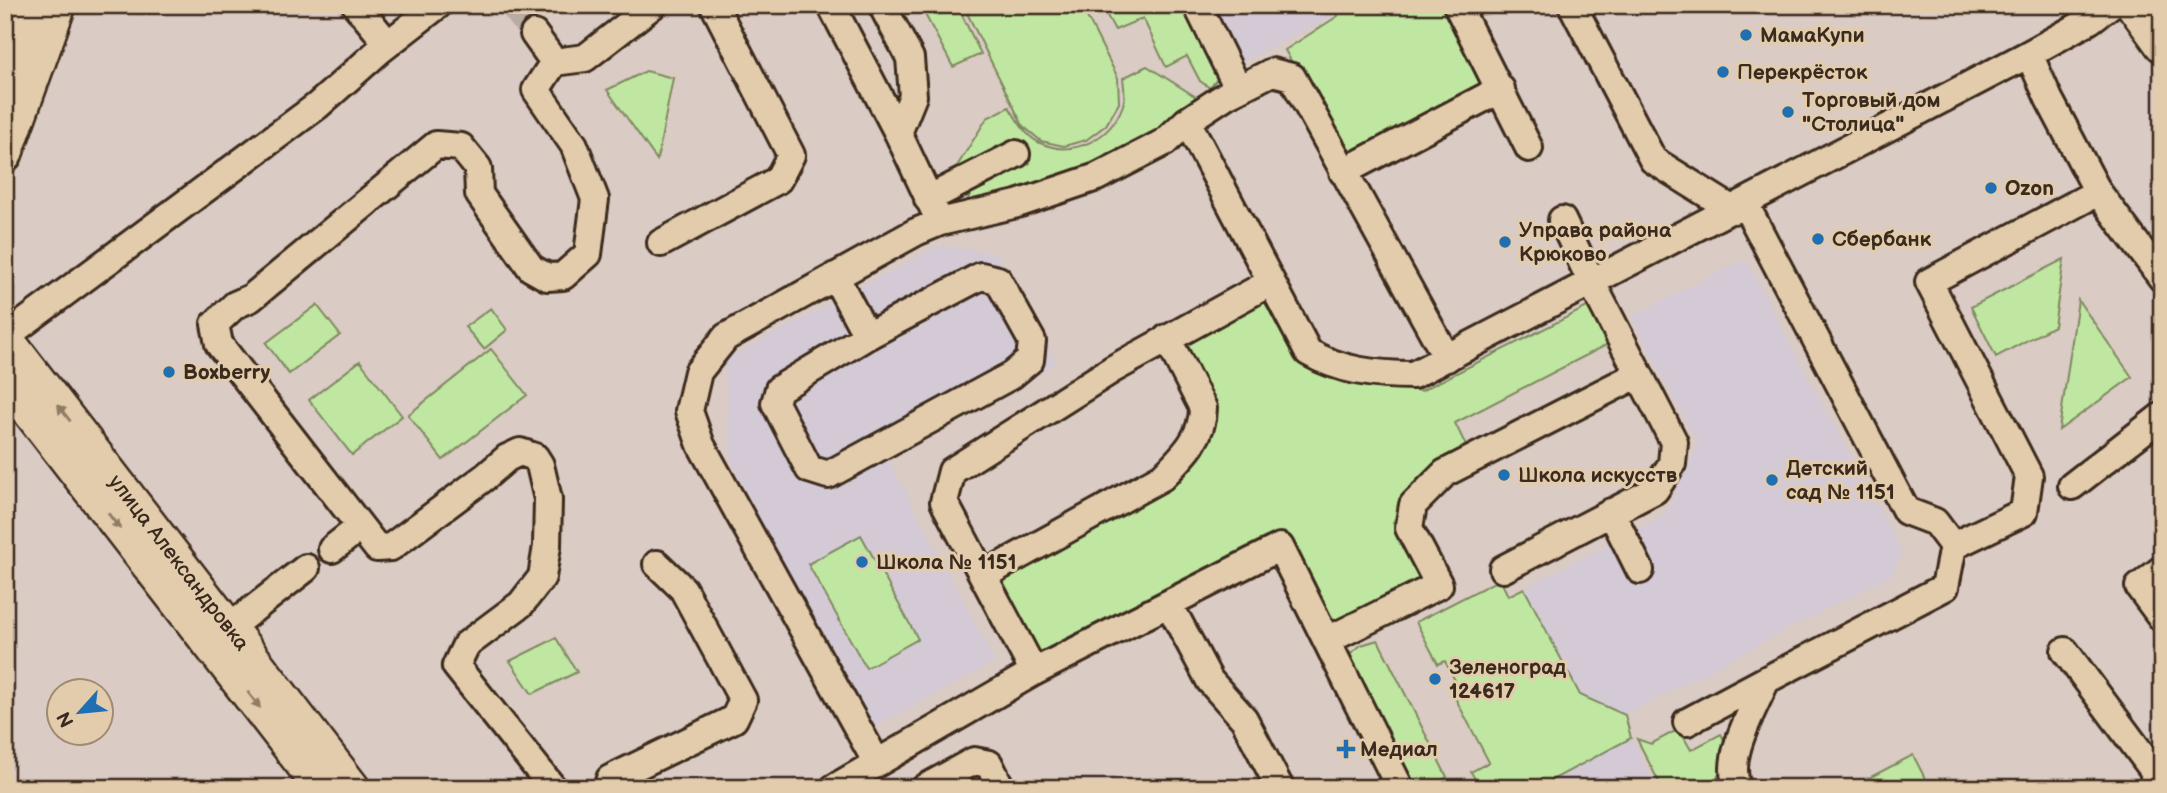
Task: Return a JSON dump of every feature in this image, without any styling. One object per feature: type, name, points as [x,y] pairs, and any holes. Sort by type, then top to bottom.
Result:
[{"type":"main road","points":[[5,83],[12,45],[32,5]]},
{"type":"main road","points":[[5,155],[59,5]]},
{"type":"main road","points":[[2133,5],[2162,45]]},
{"type":"main road","name":"улица Александровка","points":[[5,337],[219,635],[321,788]]},
{"type":"main road","name":"улица Александровка","points":[[5,380],[72,467],[353,788]]},
{"type":"lane","points":[[356,5],[388,44]]},
{"type":"lane","points":[[5,337],[317,106],[388,44],[438,5]]},
{"type":"lane","points":[[553,788],[456,666],[466,645],[521,604],[542,577],[547,546],[548,499],[540,465],[535,457],[520,452],[507,458],[391,548],[377,548],[219,344],[215,324],[235,306],[251,298],[436,145],[461,147],[478,168],[479,194],[531,268],[547,277],[563,276],[587,254],[595,199],[574,145],[536,90],[555,62],[585,58],[653,5]]},
{"type":"lane","points":[[661,243],[778,180],[791,155],[714,5]]},
{"type":"lane","points":[[831,5],[898,133],[940,222]]},
{"type":"lane","points":[[882,5],[910,58],[913,96],[898,133]]},
{"type":"lane","points":[[1197,5],[1238,88]]},
{"type":"lane","points":[[1457,5],[1530,148]]},
{"type":"lane","points":[[1187,121],[1308,352],[1320,359],[1355,370],[1382,375],[1413,375],[2029,54],[2090,20],[2110,5]]},
{"type":"lane","points":[[1579,8],[1653,160],[1739,207],[1906,510],[1935,522],[1953,546],[1945,587],[1687,722]]},
{"type":"lane","points":[[534,34],[555,62]]},
{"type":"lane","points":[[2029,54],[2049,99],[2098,192],[2162,278]]},
{"type":"lane","points":[[877,763],[701,445],[689,411],[698,372],[726,337],[916,232],[940,222],[1017,204],[1097,177],[1165,142],[1187,121],[1238,88],[1272,72],[1292,77],[1447,358]]},
{"type":"lane","points":[[1343,172],[1501,89]]},
{"type":"lane","points":[[928,199],[1016,155]]},
{"type":"lane","points":[[1953,546],[2024,512],[2029,476],[1929,282],[2098,192]]},
{"type":"lane","points":[[1503,569],[1655,490],[1672,464],[1674,442],[1562,220]]},
{"type":"lane","points":[[835,276],[867,336]]},
{"type":"lane","points":[[981,276],[998,279],[1032,341],[1030,360],[1012,375],[828,475],[809,469],[775,403],[779,389],[867,336],[981,276]]},
{"type":"lane","points":[[1034,672],[944,502],[952,471],[1113,369],[1271,282]]},
{"type":"lane","points":[[984,575],[1162,477],[1183,456],[1197,437],[1203,421],[1203,408],[1167,338]]},
{"type":"lane","points":[[1328,640],[1439,585],[1409,528],[1413,505],[1446,473],[1639,374]]},
{"type":"lane","points":[[2072,486],[2162,416]]},
{"type":"lane","points":[[1611,512],[1640,569]]},
{"type":"lane","points":[[332,549],[360,527]]},
{"type":"lane","points":[[837,787],[1034,672],[1280,547],[1400,788]]},
{"type":"lane","points":[[607,788],[610,779],[734,719],[743,700],[683,589],[657,564]]},
{"type":"lane","points":[[219,635],[306,568]]},
{"type":"lane","points":[[2162,569],[2139,587],[2162,618]]},
{"type":"lane","points":[[1169,604],[1210,681],[1244,719],[1279,788]]},
{"type":"lane","points":[[2065,651],[2154,771],[2154,788]]},
{"type":"lane","points":[[1738,788],[1733,778],[1735,752],[1766,680]]},
{"type":"lane","points":[[925,788],[974,761],[989,764],[1001,788]]},
{"type":"shaded area","points":[[1189,5],[1329,5],[1334,16],[1223,71]]},
{"type":"shaded area","name":"Школа № 1151","points":[[937,246],[997,253],[1057,363],[888,458],[995,662],[869,730],[731,462],[725,360]]},
{"type":"shaded area","name":"Детский сад № 1151","points":[[1745,259],[1902,552],[1893,574],[1625,715],[1580,695],[1524,588],[1664,515],[1698,445],[1631,316]]},
{"type":"shaded area","points":[[1631,738],[1658,788],[1537,788]]},
{"type":"green space","points":[[920,5],[957,5],[981,54],[953,67]]},
{"type":"green space","points":[[963,5],[1081,5],[1118,78],[1119,103],[1106,125],[1086,140],[1064,146],[1041,141],[1023,126]]},
{"type":"green space","points":[[1101,5],[1189,5],[1223,71],[1210,88],[1200,81],[1187,56],[1166,67],[1143,18],[1115,30]]},
{"type":"green space","points":[[1333,5],[1450,5],[1494,88],[1348,163],[1285,50],[1338,16]]},
{"type":"green space","points":[[1147,66],[1196,97],[1162,135],[1123,156],[973,208],[967,202],[970,193],[1030,163],[1022,146],[946,184],[987,118],[1009,107],[1026,132],[1040,143],[1066,148],[1090,142],[1110,127],[1117,117],[1124,99],[1123,78]]},
{"type":"green space","points":[[646,71],[673,78],[657,160],[607,90]]},
{"type":"green space","points":[[2064,259],[2054,326],[1996,357],[1971,307]]},
{"type":"green space","points":[[1264,294],[1301,363],[1322,374],[1421,391],[1591,305],[1612,342],[1455,423],[1469,452],[1428,473],[1393,522],[1421,577],[1331,625],[1288,540],[1266,537],[1036,654],[998,580],[1180,481],[1207,438],[1217,406],[1181,338]]},
{"type":"green space","points":[[2078,300],[2132,377],[2059,430]]},
{"type":"green space","points":[[317,305],[340,335],[289,374],[266,343]]},
{"type":"green space","points":[[491,308],[507,330],[484,349],[465,327]]},
{"type":"green space","points":[[491,349],[527,395],[443,460],[408,415]]},
{"type":"green space","points":[[360,361],[402,416],[352,455],[309,400]]},
{"type":"green space","points":[[861,535],[918,639],[866,668],[808,564]]},
{"type":"green space","points":[[1500,579],[1508,596],[1524,588],[1580,695],[1625,715],[1631,738],[1537,788],[1480,788],[1471,772],[1489,762],[1452,692],[1459,688],[1445,661],[1438,664],[1416,622]]},
{"type":"green space","points":[[556,638],[577,672],[532,694],[510,661]]},
{"type":"green space","points":[[1378,640],[1447,777],[1429,788],[1415,788],[1348,656],[1361,645]]},
{"type":"green space","points":[[1679,729],[1691,750],[1721,734],[1730,751],[1713,785],[1714,788],[1662,788],[1637,739],[1651,744]]},
{"type":"green space","points":[[1913,755],[1930,788],[1866,788],[1863,781]]},
{"type":"tunnel","points":[[512,5],[534,34]]},
{"type":"place","name":"МамаКупи","points":[[1746,35]]},
{"type":"place","name":"Перекрёсток","points":[[1723,72]]},
{"type":"place","name":"Торговый дом \"Столица\"","points":[[1788,112]]},
{"type":"place","name":"Ozon","points":[[1991,188]]},
{"type":"place","name":"Сбербанк","points":[[1818,239]]},
{"type":"place","name":"Управа района Крюково","points":[[1505,242]]},
{"type":"place","name":"Boxberry","points":[[169,372]]},
{"type":"place","name":"Школа искусств","points":[[1504,475]]},
{"type":"place","name":"Детский сад № 1151","points":[[1772,480]]},
{"type":"place","name":"Школа № 1151","points":[[862,562]]},
{"type":"place","name":"Зеленоград 124617","points":[[1435,679]]},
{"type":"place","name":"Медиал","points":[[1346,749]]}]
